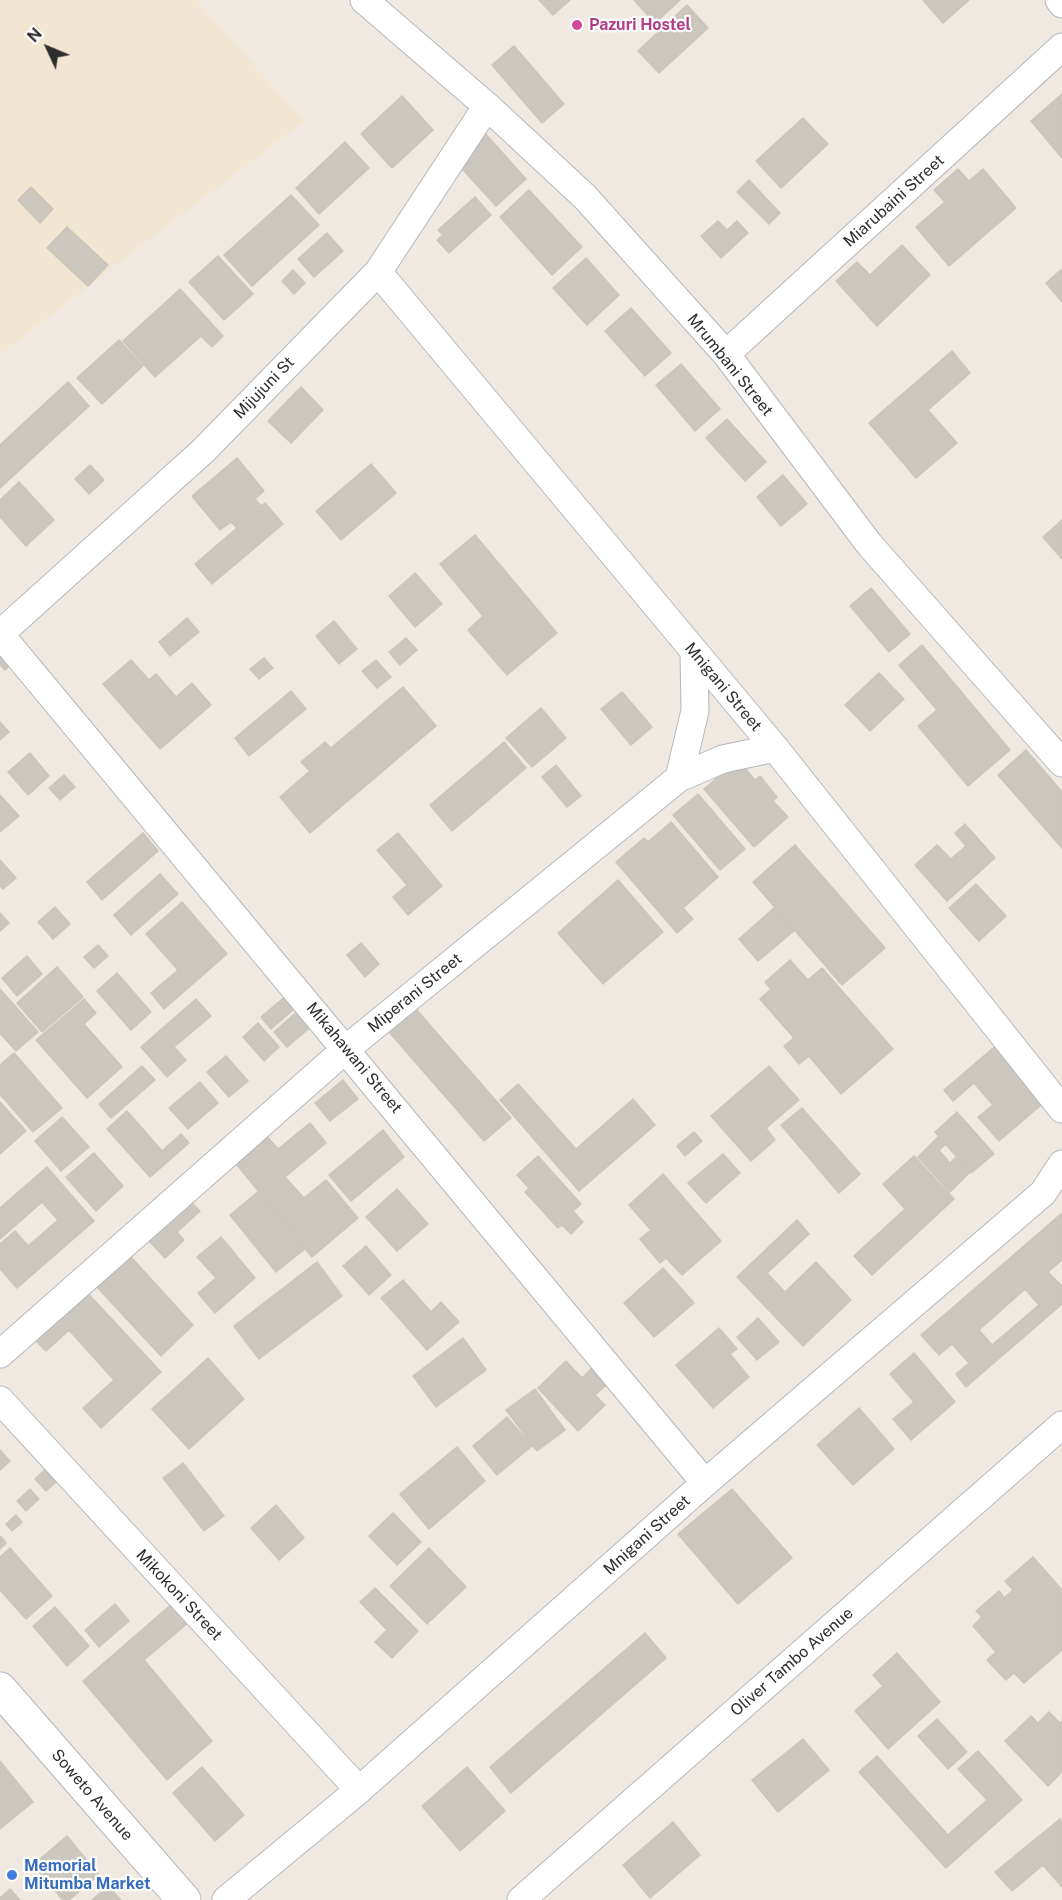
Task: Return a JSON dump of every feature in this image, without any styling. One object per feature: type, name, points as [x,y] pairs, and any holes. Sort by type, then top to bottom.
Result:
[{"type":"street","name":"Mrumbani Street","points":[[364,0],[487,106],[585,197],[726,354],[869,544],[1062,763]]},
{"type":"street","points":[[1059,0],[1062,4]]},
{"type":"street","name":"Miarubaini Street","points":[[726,354],[1062,47]]},
{"type":"street","name":"Mijujuni St","points":[[0,634],[203,451],[378,272],[487,106]]},
{"type":"street","name":"Mnigani Street","points":[[378,272],[775,748],[1062,1109]]},
{"type":"street","name":"Mikahawani Street","points":[[0,634],[705,1483]]},
{"type":"street","points":[[679,778],[695,711],[694,653]]},
{"type":"street","name":"Miperani Street","points":[[0,1354],[346,1049],[679,778],[723,759],[775,748]]},
{"type":"street","name":"Mnigani Street","points":[[226,1900],[359,1790],[705,1483],[1043,1193],[1062,1164]]},
{"type":"street","name":"Mikokoni Street","points":[[0,1400],[359,1790]]},
{"type":"street","name":"Oliver Tambo Avenue","points":[[522,1900],[1062,1425]]},
{"type":"street","name":"Soweto Avenue","points":[[0,1689],[184,1900]]},
{"type":"shaded area","points":[[0,0],[196,0],[304,121],[0,354]]},
{"type":"building","points":[[539,0],[570,0],[553,15]]},
{"type":"building","points":[[634,0],[680,0],[655,23]]},
{"type":"building","points":[[923,0],[969,0],[943,23]]},
{"type":"building","points":[[687,5],[708,28],[659,73],[638,51]]},
{"type":"building","points":[[514,46],[564,104],[542,123],[492,65]]},
{"type":"building","points":[[1062,94],[1062,158],[1031,121]]},
{"type":"building","points":[[402,96],[433,130],[392,168],[361,134]]},
{"type":"building","points":[[803,118],[828,144],[781,188],[756,161]]},
{"type":"building","points":[[483,131],[526,179],[496,206],[453,159]]},
{"type":"building","points":[[345,142],[369,168],[319,214],[296,188]]},
{"type":"building","points":[[958,169],[969,181],[983,169],[1016,208],[949,266],[916,227],[945,202],[934,190]]},
{"type":"building","points":[[749,180],[780,213],[769,224],[737,192]]},
{"type":"building","points":[[31,187],[53,209],[40,223],[18,200]]},
{"type":"building","points":[[529,190],[582,247],[552,275],[500,217]]},
{"type":"building","points":[[291,195],[319,225],[252,286],[224,255]]},
{"type":"building","points":[[475,197],[491,215],[449,253],[437,240],[443,235],[438,230]]},
{"type":"building","points":[[718,221],[727,230],[737,221],[748,233],[721,258],[701,236]]},
{"type":"building","points":[[67,227],[108,265],[88,286],[47,248]]},
{"type":"building","points":[[327,233],[343,251],[314,277],[298,259]]},
{"type":"building","points":[[902,245],[930,275],[877,326],[836,281],[857,262],[870,275]]},
{"type":"building","points":[[218,256],[253,294],[224,320],[189,282]]},
{"type":"building","points":[[586,258],[619,295],[587,325],[553,288]]},
{"type":"building","points":[[1062,269],[1062,302],[1046,283]]},
{"type":"building","points":[[293,270],[305,283],[294,294],[282,281]]},
{"type":"building","points":[[180,289],[223,336],[212,347],[201,336],[155,377],[123,341]]},
{"type":"building","points":[[631,308],[671,353],[645,376],[605,331]]},
{"type":"building","points":[[119,340],[143,366],[102,404],[77,378]]},
{"type":"building","points":[[952,351],[970,373],[928,410],[957,443],[916,478],[869,423]]},
{"type":"building","points":[[681,364],[720,409],[695,431],[656,385]]},
{"type":"building","points":[[68,382],[89,406],[0,488],[0,445]]},
{"type":"building","points":[[301,387],[323,410],[291,443],[268,421]]},
{"type":"building","points":[[727,419],[766,462],[745,481],[706,438]]},
{"type":"building","points":[[237,458],[264,491],[255,499],[261,506],[265,503],[283,524],[212,584],[195,564],[237,528],[231,522],[220,530],[192,496]]},
{"type":"building","points":[[371,464],[396,493],[341,540],[316,511]]},
{"type":"building","points":[[90,465],[104,480],[89,494],[75,479]]},
{"type":"building","points":[[783,475],[807,504],[781,526],[757,497]]},
{"type":"building","points":[[19,482],[54,520],[26,546],[0,517],[0,500]]},
{"type":"building","points":[[1062,520],[1062,559],[1043,537]]},
{"type":"building","points":[[475,535],[557,633],[507,675],[468,630],[483,616],[440,564]]},
{"type":"building","points":[[415,573],[442,604],[415,627],[389,596]]},
{"type":"building","points":[[871,588],[910,634],[889,652],[850,606]]},
{"type":"building","points":[[187,618],[199,632],[170,656],[159,642]]},
{"type":"building","points":[[334,621],[357,649],[339,664],[316,636]]},
{"type":"building","points":[[406,638],[417,650],[400,665],[389,652]]},
{"type":"building","points":[[0,643],[17,659],[5,670],[0,665]]},
{"type":"building","points":[[922,645],[1010,750],[968,786],[918,726],[937,710],[899,665]]},
{"type":"building","points":[[264,658],[273,668],[259,679],[250,669]]},
{"type":"building","points":[[131,660],[149,680],[156,674],[176,697],[192,683],[211,705],[160,749],[103,684]]},
{"type":"building","points":[[376,660],[391,677],[377,688],[362,671]]},
{"type":"building","points":[[879,673],[904,699],[870,731],[845,705]]},
{"type":"building","points":[[403,687],[436,726],[310,833],[280,797],[310,771],[301,762],[325,742],[331,748]]},
{"type":"building","points":[[291,691],[306,709],[249,756],[235,738]]},
{"type":"building","points":[[622,692],[652,727],[631,745],[601,709]]},
{"type":"building","points":[[541,708],[566,738],[532,767],[506,738]]},
{"type":"building","points":[[0,722],[9,732],[0,740]]},
{"type":"building","points":[[504,742],[526,768],[452,831],[430,805]]},
{"type":"building","points":[[1026,750],[1062,792],[1062,848],[998,775]]},
{"type":"building","points":[[30,753],[49,776],[28,795],[8,772]]},
{"type":"building","points":[[738,760],[755,780],[760,776],[777,797],[773,801],[788,817],[754,847],[704,789]]},
{"type":"building","points":[[556,765],[581,796],[567,807],[542,777]]},
{"type":"building","points":[[64,775],[75,787],[60,800],[49,788]]},
{"type":"building","points":[[698,794],[745,849],[720,870],[673,815]]},
{"type":"building","points":[[0,795],[19,816],[0,832]]},
{"type":"building","points":[[671,822],[718,877],[683,908],[693,919],[677,933],[616,862],[644,838],[648,842]]},
{"type":"building","points":[[965,824],[995,858],[947,901],[915,865],[937,845],[951,859],[966,846],[955,833]]},
{"type":"building","points":[[143,833],[158,851],[102,900],[87,882]]},
{"type":"building","points":[[398,833],[442,886],[408,915],[393,897],[407,885],[377,850]]},
{"type":"building","points":[[795,845],[885,948],[842,985],[753,882]]},
{"type":"building","points":[[0,860],[16,878],[3,889],[0,886]]},
{"type":"building","points":[[160,874],[178,894],[131,935],[114,915]]},
{"type":"building","points":[[618,880],[663,932],[603,984],[558,933]]},
{"type":"building","points":[[976,884],[1006,916],[979,941],[949,908]]},
{"type":"building","points":[[182,902],[227,954],[164,1009],[151,993],[178,970],[146,934]]},
{"type":"building","points":[[55,907],[70,924],[53,939],[38,922]]},
{"type":"building","points":[[774,908],[794,931],[758,961],[739,939]]},
{"type":"building","points":[[0,913],[9,923],[0,931]]},
{"type":"building","points":[[361,943],[379,964],[365,977],[347,955]]},
{"type":"building","points":[[98,945],[108,956],[94,968],[84,957]]},
{"type":"building","points":[[27,956],[42,974],[17,996],[2,978]]},
{"type":"building","points":[[790,960],[808,980],[822,968],[893,1049],[841,1094],[809,1056],[799,1064],[784,1046],[794,1038],[760,999],[771,989],[765,982]]},
{"type":"building","points":[[57,967],[83,997],[42,1032],[17,1003]]},
{"type":"building","points":[[117,973],[151,1012],[131,1030],[97,991]]},
{"type":"building","points":[[0,989],[38,1032],[16,1051],[0,1033]]},
{"type":"building","points":[[293,990],[302,1002],[271,1029],[261,1017]]},
{"type":"building","points":[[84,999],[96,1013],[84,1024],[122,1067],[87,1098],[36,1040]]},
{"type":"building","points":[[196,999],[211,1016],[174,1047],[186,1060],[167,1077],[141,1047]]},
{"type":"building","points":[[409,1001],[511,1118],[484,1141],[382,1024]]},
{"type":"building","points":[[300,1009],[313,1025],[287,1047],[274,1032]]},
{"type":"building","points":[[258,1023],[279,1047],[264,1061],[243,1037]]},
{"type":"building","points":[[999,1043],[1048,1099],[999,1141],[978,1117],[993,1105],[974,1083],[953,1101],[944,1090]]},
{"type":"building","points":[[14,1053],[62,1108],[33,1132],[0,1094],[0,1065]]},
{"type":"building","points":[[226,1056],[248,1081],[229,1097],[207,1072]]},
{"type":"building","points":[[142,1066],[155,1080],[111,1118],[99,1104]]},
{"type":"building","points":[[769,1066],[799,1100],[766,1128],[775,1140],[751,1161],[711,1116]]},
{"type":"building","points":[[343,1080],[358,1099],[330,1121],[315,1103]]},
{"type":"building","points":[[200,1082],[218,1103],[188,1129],[169,1108]]},
{"type":"building","points":[[518,1084],[576,1149],[633,1099],[655,1125],[579,1191],[500,1100]]},
{"type":"building","points":[[0,1102],[26,1131],[0,1154]]},
{"type":"building","points":[[802,1108],[860,1174],[839,1193],[781,1125]]},
{"type":"building","points":[[127,1111],[162,1151],[181,1134],[189,1143],[150,1177],[107,1129]]},
{"type":"building","points":[[957,1112],[994,1154],[971,1173],[935,1132]]},
{"type":"building","points":[[62,1117],[89,1147],[61,1171],[35,1141]]},
{"type":"building","points":[[310,1123],[326,1143],[285,1177],[304,1198],[326,1180],[358,1218],[312,1257],[233,1160],[265,1134],[278,1149]]},
{"type":"building","points":[[383,1130],[404,1157],[351,1201],[329,1175]]},
{"type":"building","points":[[694,1132],[702,1141],[685,1156],[677,1146]]},
{"type":"building","points":[[938,1137],[945,1145],[939,1150],[950,1163],[956,1157],[970,1172],[950,1192],[918,1157]]},
{"type":"building","points":[[94,1153],[123,1186],[96,1211],[66,1177]]},
{"type":"building","points":[[723,1154],[740,1173],[706,1203],[688,1183]]},
{"type":"building","points":[[538,1156],[581,1204],[573,1211],[583,1222],[571,1234],[562,1225],[558,1228],[525,1192],[529,1188],[517,1175]]},
{"type":"building","points":[[914,1156],[954,1199],[872,1275],[854,1256],[905,1209],[883,1184]]},
{"type":"building","points":[[47,1167],[94,1221],[17,1288],[0,1269],[0,1244],[15,1231],[28,1246],[58,1220],[42,1202],[0,1239],[0,1208]]},
{"type":"building","points":[[663,1174],[721,1241],[682,1275],[666,1258],[660,1263],[640,1239],[651,1230],[629,1205]]},
{"type":"building","points":[[397,1189],[428,1224],[397,1251],[366,1217]]},
{"type":"building","points":[[259,1191],[306,1248],[276,1272],[230,1215]]},
{"type":"building","points":[[187,1198],[200,1211],[177,1232],[184,1240],[165,1258],[145,1237]]},
{"type":"building","points":[[1062,1213],[1062,1260],[1048,1272],[1062,1286],[1062,1304],[966,1387],[956,1374],[969,1363],[952,1344],[939,1355],[921,1335]],"holes":[[[1025,1289],[1039,1305],[992,1345],[979,1330]]]},
{"type":"building","points":[[797,1220],[809,1234],[767,1273],[785,1292],[816,1262],[851,1300],[803,1346],[737,1277]]},
{"type":"building","points":[[221,1237],[255,1278],[215,1313],[198,1293],[216,1278],[197,1257]]},
{"type":"building","points":[[366,1246],[391,1275],[369,1295],[343,1266]]},
{"type":"building","points":[[130,1256],[193,1325],[161,1356],[97,1287]]},
{"type":"building","points":[[317,1262],[342,1296],[259,1359],[234,1326]]},
{"type":"building","points":[[663,1268],[694,1303],[654,1337],[624,1303]]},
{"type":"building","points":[[403,1280],[431,1312],[441,1302],[459,1322],[427,1350],[381,1298]]},
{"type":"building","points":[[80,1285],[161,1372],[101,1428],[83,1408],[114,1380],[69,1330],[46,1351],[28,1333]]},
{"type":"building","points":[[758,1318],[779,1342],[757,1360],[737,1337]]},
{"type":"building","points":[[719,1328],[737,1349],[730,1354],[749,1377],[713,1408],[676,1365]]},
{"type":"building","points":[[463,1338],[486,1370],[436,1407],[413,1376]]},
{"type":"building","points":[[914,1353],[955,1402],[911,1440],[893,1419],[914,1402],[890,1374]]},
{"type":"building","points":[[208,1358],[244,1399],[189,1449],[152,1409]]},
{"type":"building","points":[[601,1359],[617,1376],[595,1395],[605,1405],[578,1431],[538,1388],[566,1361],[582,1378]]},
{"type":"building","points":[[535,1389],[565,1430],[537,1451],[506,1410]]},
{"type":"building","points":[[859,1408],[894,1449],[853,1485],[817,1445]]},
{"type":"building","points":[[507,1417],[532,1446],[497,1475],[473,1446]]},
{"type":"building","points":[[457,1447],[485,1481],[429,1529],[400,1494]]},
{"type":"building","points":[[0,1450],[10,1461],[0,1470]]},
{"type":"building","points":[[183,1463],[224,1516],[204,1531],[163,1478]]},
{"type":"building","points":[[47,1468],[58,1480],[46,1491],[35,1479]]},
{"type":"building","points":[[30,1489],[39,1499],[26,1511],[17,1501]]},
{"type":"building","points":[[732,1489],[792,1558],[738,1604],[678,1534]]},
{"type":"building","points":[[276,1505],[304,1538],[279,1560],[251,1528]]},
{"type":"building","points":[[393,1513],[421,1542],[397,1565],[369,1536]]},
{"type":"building","points":[[16,1515],[22,1522],[12,1531],[6,1524]]},
{"type":"building","points":[[0,1536],[6,1543],[0,1549]]},
{"type":"building","points":[[10,1548],[52,1596],[26,1619],[0,1590],[0,1557]]},
{"type":"building","points":[[429,1548],[466,1587],[427,1624],[390,1586]]},
{"type":"building","points":[[1033,1557],[1062,1590],[1062,1650],[1024,1683],[1014,1673],[1006,1680],[987,1660],[996,1652],[973,1626],[982,1617],[976,1611],[999,1591],[1004,1598],[1013,1590],[1005,1581]]},
{"type":"building","points":[[375,1588],[418,1631],[392,1658],[375,1642],[387,1630],[360,1602]]},
{"type":"building","points":[[173,1603],[189,1622],[144,1660],[212,1741],[167,1780],[83,1681]]},
{"type":"building","points":[[115,1604],[129,1621],[99,1647],[85,1630]]},
{"type":"building","points":[[55,1607],[89,1646],[67,1666],[33,1626]]},
{"type":"building","points":[[645,1633],[666,1658],[511,1793],[490,1767]]},
{"type":"building","points":[[897,1653],[940,1702],[888,1749],[855,1711],[883,1686],[873,1675]]},
{"type":"building","points":[[1049,1712],[1060,1723],[1062,1721],[1062,1772],[1048,1786],[1005,1741],[1031,1716],[1038,1723]]},
{"type":"building","points":[[937,1719],[967,1752],[948,1769],[918,1736]]},
{"type":"building","points":[[803,1739],[829,1770],[778,1812],[752,1780]]},
{"type":"building","points":[[978,1751],[1022,1800],[946,1868],[859,1772],[877,1756],[948,1835],[987,1800],[958,1769]]},
{"type":"building","points":[[0,1761],[33,1802],[0,1829]]},
{"type":"building","points":[[202,1767],[244,1815],[215,1841],[173,1793]]},
{"type":"building","points":[[467,1767],[505,1811],[460,1851],[422,1806]]},
{"type":"building","points":[[1060,1819],[1062,1822],[1062,1887],[1043,1865],[1012,1891],[995,1872]]},
{"type":"building","points":[[673,1822],[700,1855],[650,1898],[623,1865]]},
{"type":"building","points":[[67,1836],[99,1875],[69,1900],[63,1900],[33,1865]]},
{"type":"building","points":[[108,1886],[121,1900],[92,1900]]},
{"type":"building","points":[[10,1889],[20,1900],[0,1900],[0,1898]]},
{"type":"place","name":"Pazuri Hostel","points":[[577,25]]},
{"type":"place","name":"Memorial Mitumba Market","points":[[12,1875]]}]
